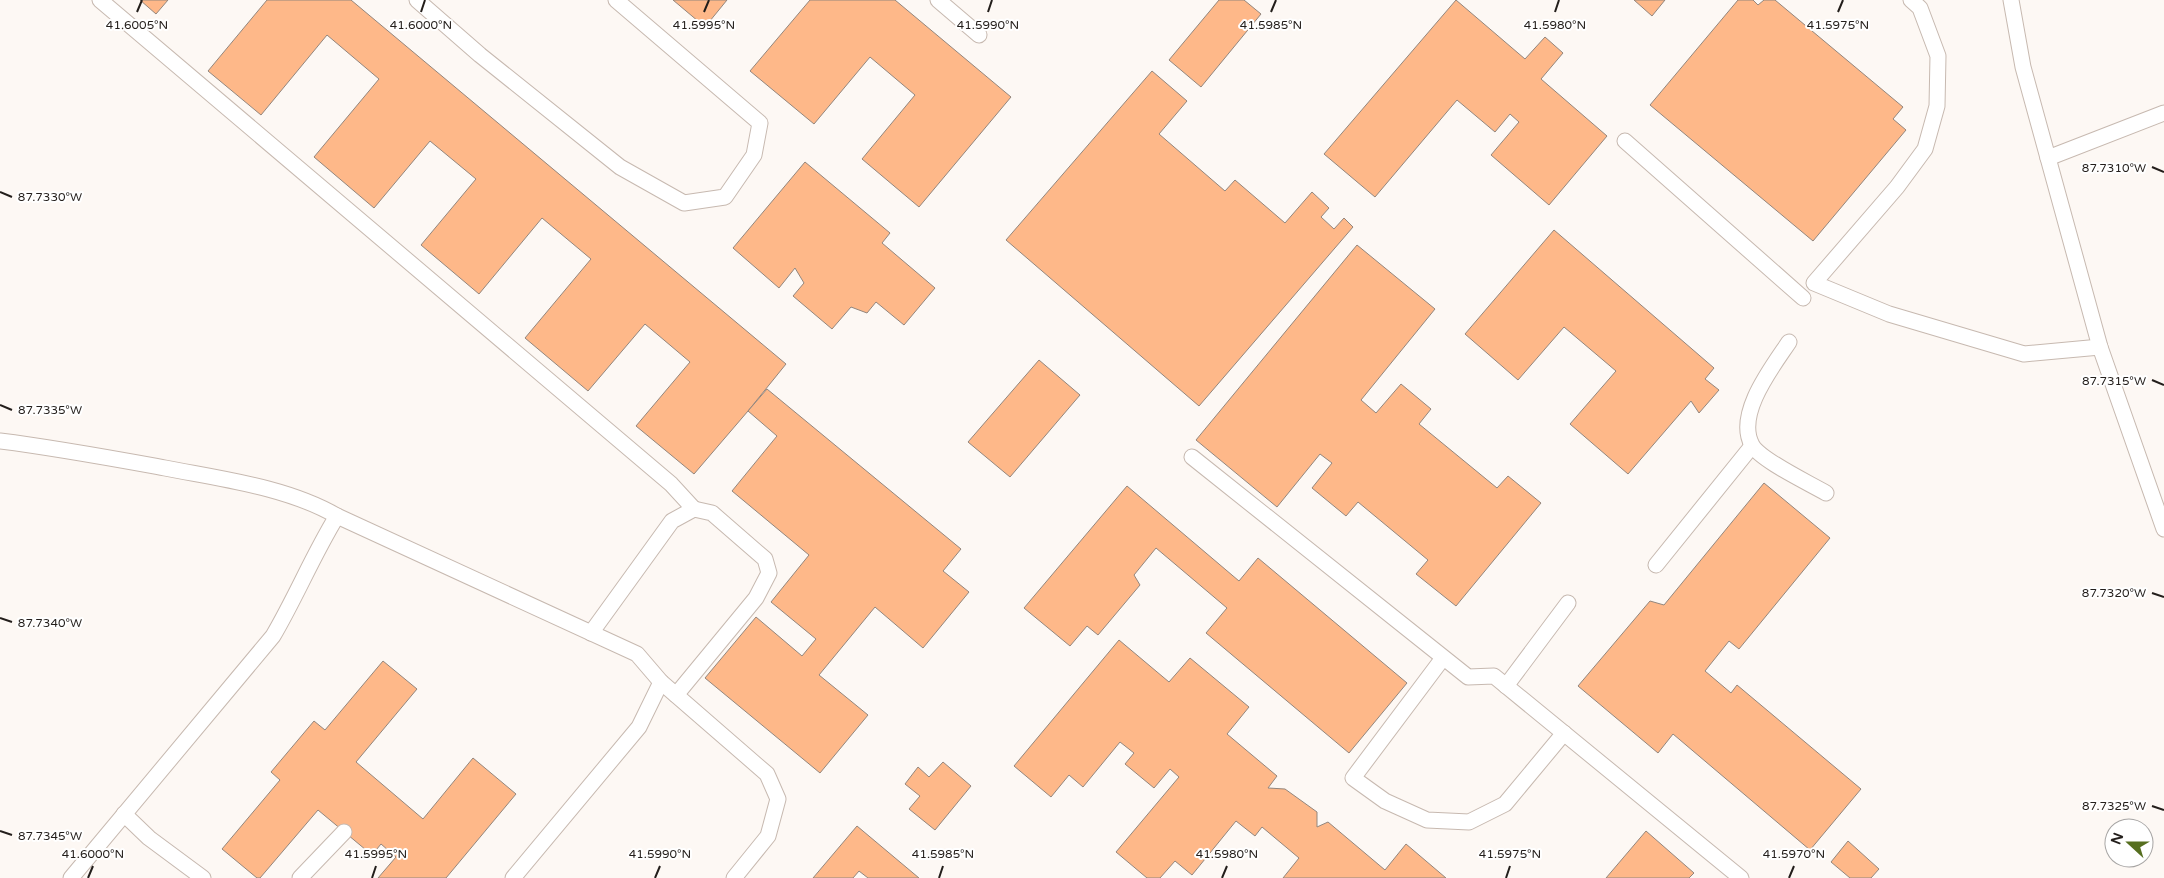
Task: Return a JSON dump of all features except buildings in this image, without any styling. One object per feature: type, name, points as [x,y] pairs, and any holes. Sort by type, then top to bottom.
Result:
[{"type":"lane","points":[[100,0],[671,484],[694,509],[712,513],[765,559],[769,574],[756,598],[676,695]]},
{"type":"lane","points":[[417,0],[480,55],[620,167],[684,203],[725,197],[754,155],[760,123],[616,0]]},
{"type":"lane","points":[[938,0],[979,35]]},
{"type":"lane","points":[[1911,0],[1920,8],[1938,56],[1937,106],[1924,149],[1896,187],[1814,283],[1889,314],[2024,354],[2100,347]]},
{"type":"lane","points":[[2011,0],[2023,67],[2100,347],[2164,529]]},
{"type":"lane","points":[[2048,158],[2164,113]]},
{"type":"lane","points":[[1625,141],[1803,298]]},
{"type":"lane","points":[[1789,342],[1760,384],[1753,402],[1748,428],[1752,446],[1773,463],[1826,493]]},
{"type":"lane","points":[[0,441],[45,446],[237,482],[316,504],[337,516],[637,654],[661,682],[767,774],[778,799],[768,836],[734,878]]},
{"type":"lane","points":[[1656,565],[1752,446]]},
{"type":"lane","points":[[1192,457],[1468,677],[1494,676],[1741,878]]},
{"type":"lane","points":[[591,633],[672,521],[694,509]]},
{"type":"lane","points":[[71,878],[273,636],[293,602],[317,549],[337,516]]},
{"type":"lane","points":[[1506,686],[1568,603]]},
{"type":"lane","points":[[1443,658],[1353,778],[1385,801],[1427,820],[1468,822],[1505,804],[1564,733]]},
{"type":"lane","points":[[513,878],[639,727],[661,682]]},
{"type":"lane","points":[[124,814],[149,838],[203,878]]},
{"type":"lane","points":[[300,878],[344,832]]}]
